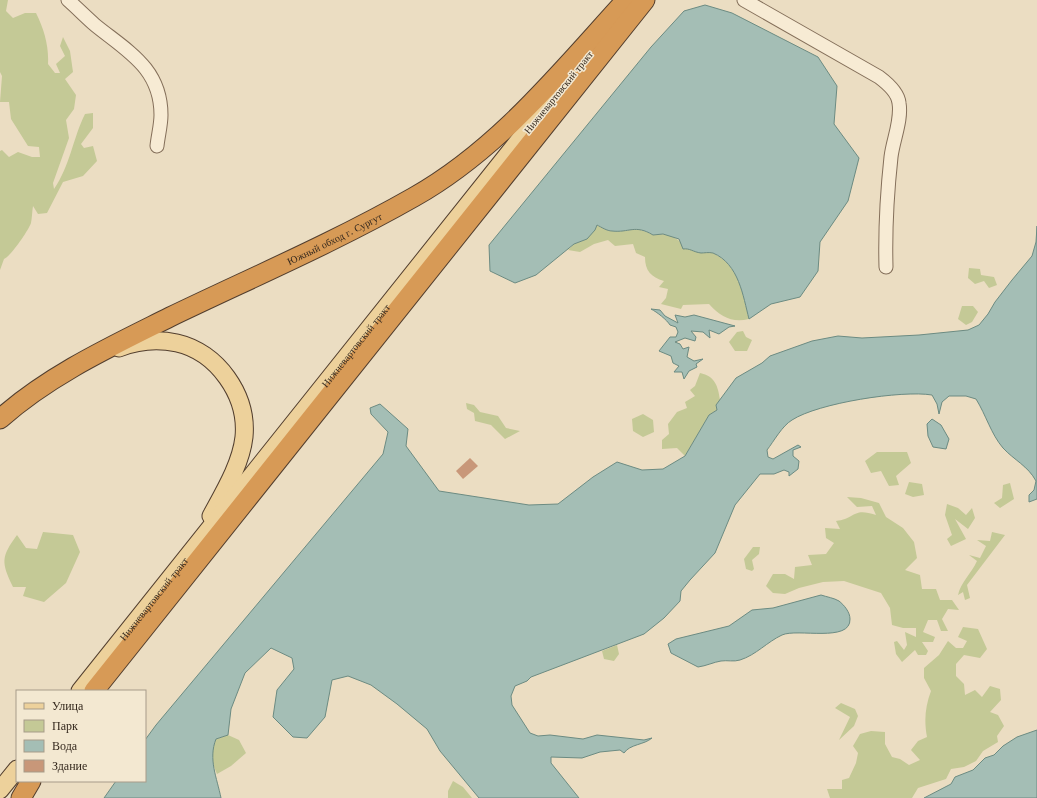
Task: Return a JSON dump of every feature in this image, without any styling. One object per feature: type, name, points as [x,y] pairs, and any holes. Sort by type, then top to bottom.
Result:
[{"type":"highway","name":"Южный обход г. Сургут","points":[[0,420],[28,398],[89,359],[150,327],[366,223],[415,197],[450,174],[507,128],[626,0]]},
{"type":"highway","name":"Нижневартовский тракт","points":[[95,690],[646,0]]},
{"type":"highway","points":[[21,798],[30,782]]},
{"type":"main road","name":"Нижневартовский тракт","points":[[81,690],[175,574],[631,0]]},
{"type":"main road","points":[[89,359],[127,345],[160,341],[177,343],[196,350],[211,360],[224,374],[240,400],[244,436],[241,452],[231,476],[203,530],[175,574]]},
{"type":"main road","points":[[0,790],[16,770]]},
{"type":"main road","points":[[8,798],[21,782]]},
{"type":"lane","points":[[68,0],[95,25],[132,53],[146,68],[158,93],[161,115],[157,146]]},
{"type":"lane","points":[[744,0],[879,77],[887,83],[900,101],[900,110],[887,195],[886,267]]},
{"type":"green space","points":[[0,0],[8,0],[6,11],[13,18],[25,13],[36,13],[45,38],[48,51],[48,64],[55,73],[60,73],[56,64],[65,56],[60,46],[63,37],[70,51],[73,72],[65,79],[76,95],[74,109],[66,120],[69,138],[53,183],[54,189],[64,171],[85,114],[93,113],[93,128],[81,144],[84,148],[93,146],[97,161],[83,176],[63,182],[47,213],[38,214],[33,206],[31,223],[29,227],[15,248],[4,259],[0,270],[0,151],[2,150],[9,157],[18,152],[32,157],[40,157],[39,147],[28,146],[11,119],[9,102],[0,102],[2,76],[0,72]]},
{"type":"green space","points":[[596,225],[610,231],[636,229],[653,235],[665,234],[677,239],[692,250],[713,253],[729,265],[735,273],[742,291],[749,319],[737,320],[727,318],[722,316],[709,304],[683,305],[681,309],[661,304],[666,298],[668,289],[659,287],[664,281],[656,278],[650,273],[646,266],[645,257],[636,253],[633,244],[615,246],[608,240],[594,244],[580,252],[568,250],[574,244],[587,239]]},
{"type":"green space","points":[[969,268],[980,269],[981,275],[994,277],[997,285],[989,288],[984,281],[975,284],[968,278]]},
{"type":"green space","points":[[962,306],[973,306],[978,312],[972,322],[966,325],[958,319]]},
{"type":"green space","points":[[743,331],[746,337],[752,340],[747,351],[735,351],[729,342],[737,332]]},
{"type":"green space","points":[[700,373],[705,374],[712,379],[717,386],[720,400],[716,405],[717,410],[709,415],[685,456],[677,448],[662,449],[662,440],[669,434],[668,424],[677,412],[687,408],[685,402],[695,396],[690,390],[695,386]]},
{"type":"green space","points":[[466,403],[474,405],[480,412],[498,416],[506,428],[520,431],[505,439],[491,425],[475,421],[474,413],[467,409]]},
{"type":"green space","points":[[643,414],[653,420],[654,432],[643,437],[633,431],[632,419]]},
{"type":"green space","points":[[877,452],[907,452],[911,463],[896,476],[899,485],[889,486],[881,471],[871,473],[865,461]]},
{"type":"green space","points":[[909,482],[922,484],[924,495],[913,497],[905,494]]},
{"type":"green space","points":[[1010,483],[1014,499],[1000,508],[994,503],[1002,498],[1003,485]]},
{"type":"green space","points":[[847,497],[861,498],[879,503],[886,517],[903,528],[914,542],[917,558],[905,570],[920,575],[922,589],[936,589],[940,600],[952,600],[959,610],[948,609],[942,619],[948,631],[941,631],[937,620],[928,620],[923,632],[935,637],[933,642],[922,642],[928,651],[926,655],[918,655],[915,650],[902,662],[896,654],[894,642],[897,641],[904,650],[907,645],[905,632],[916,637],[916,628],[903,628],[892,625],[890,608],[881,593],[844,581],[823,582],[799,588],[785,594],[773,593],[766,586],[773,574],[785,574],[794,579],[795,567],[812,565],[808,555],[826,554],[834,543],[826,538],[825,528],[840,529],[836,521],[842,520],[854,514],[862,512],[876,515],[872,506],[857,507]]},
{"type":"green space","points":[[947,504],[958,508],[966,515],[972,508],[975,518],[968,529],[955,519],[966,539],[951,546],[947,539],[952,535],[945,515]]},
{"type":"green space","points":[[43,532],[73,535],[80,552],[66,583],[44,602],[23,596],[26,587],[13,587],[6,571],[4,560],[8,549],[17,535],[26,548],[37,549]]},
{"type":"green space","points":[[992,532],[1005,535],[967,585],[970,598],[965,600],[963,592],[958,595],[959,590],[977,561],[969,555],[980,558],[986,546],[977,540],[990,541]]},
{"type":"green space","points":[[753,547],[760,547],[759,554],[752,560],[754,569],[752,571],[746,569],[744,559]]},
{"type":"green space","points":[[963,627],[978,629],[987,649],[980,658],[964,655],[956,664],[956,676],[964,684],[965,695],[975,690],[982,697],[990,686],[1000,689],[1001,700],[990,712],[998,715],[1004,726],[997,736],[998,742],[983,751],[976,761],[964,767],[951,769],[946,779],[918,788],[912,798],[830,798],[827,789],[842,789],[842,780],[849,778],[856,763],[858,753],[853,746],[860,734],[871,731],[885,732],[885,744],[892,757],[900,759],[909,765],[920,760],[911,750],[918,741],[927,737],[926,714],[927,703],[931,691],[924,678],[924,668],[939,655],[948,641],[956,648],[963,648],[967,641],[958,637]]},
{"type":"green space","points":[[617,645],[619,654],[614,661],[604,659],[602,651]]},
{"type":"green space","points":[[841,703],[855,709],[858,716],[854,726],[839,740],[850,717],[835,708]]},
{"type":"green space","points":[[228,735],[239,740],[246,753],[231,766],[217,774],[213,761],[214,744],[216,739]]},
{"type":"green space","points":[[453,781],[463,787],[472,798],[448,798],[448,791]]},
{"type":"water","points":[[705,5],[732,13],[818,57],[837,86],[834,124],[859,158],[848,201],[820,242],[818,271],[800,297],[771,304],[749,319],[742,291],[734,273],[722,258],[713,253],[701,253],[683,249],[679,239],[663,234],[653,235],[637,229],[610,231],[597,225],[595,230],[587,239],[574,244],[536,275],[515,283],[490,271],[489,245],[651,47],[684,11]]},
{"type":"water","points":[[1037,226],[1037,499],[1029,502],[1029,495],[1034,490],[1036,481],[1033,476],[999,443],[976,399],[966,396],[949,396],[942,402],[939,414],[937,404],[932,395],[901,394],[881,396],[821,408],[792,420],[782,430],[767,450],[768,457],[773,459],[798,445],[801,447],[793,450],[793,456],[799,461],[798,469],[789,476],[789,472],[784,470],[774,474],[760,474],[735,505],[715,553],[681,591],[680,601],[664,618],[644,634],[531,677],[527,681],[515,686],[511,696],[512,705],[530,733],[538,736],[550,735],[583,739],[597,735],[644,740],[652,738],[633,746],[624,753],[620,750],[600,752],[582,758],[551,757],[551,763],[579,798],[479,798],[440,751],[427,729],[371,685],[348,676],[332,680],[325,717],[307,738],[293,737],[273,717],[277,690],[294,669],[292,658],[271,648],[245,673],[231,709],[228,735],[216,739],[213,761],[221,798],[104,798],[115,782],[146,782],[146,739],[383,454],[388,432],[371,414],[370,408],[380,404],[408,429],[406,446],[439,491],[529,505],[558,504],[593,477],[617,462],[642,470],[663,469],[685,456],[709,415],[717,410],[716,405],[736,378],[762,363],[770,356],[812,341],[838,336],[862,338],[919,335],[968,330],[979,325],[995,302],[1032,256],[1036,242]]},
{"type":"water","points":[[651,309],[660,310],[665,316],[678,323],[675,315],[685,317],[694,315],[735,326],[729,327],[719,334],[709,330],[710,338],[703,332],[691,331],[696,337],[695,341],[685,338],[675,342],[680,344],[683,349],[689,347],[687,357],[694,361],[703,359],[696,364],[697,367],[689,371],[684,379],[682,372],[674,372],[679,366],[673,363],[671,356],[659,351],[670,337],[676,337],[678,332],[676,327],[670,325],[662,316]]},
{"type":"water","points":[[932,419],[941,425],[949,439],[946,449],[933,447],[928,436],[927,424]]},
{"type":"water","points":[[821,595],[839,601],[848,611],[850,619],[848,626],[842,631],[833,633],[789,633],[771,641],[746,658],[735,661],[721,661],[698,667],[671,653],[668,644],[676,639],[729,626],[752,610],[773,608]]},
{"type":"water","points":[[1037,730],[1037,798],[924,798],[951,784],[955,777],[973,770],[985,758],[994,755],[1003,746],[1017,737]]},
{"type":"building","points":[[470,458],[478,466],[463,479],[456,471]]}]
